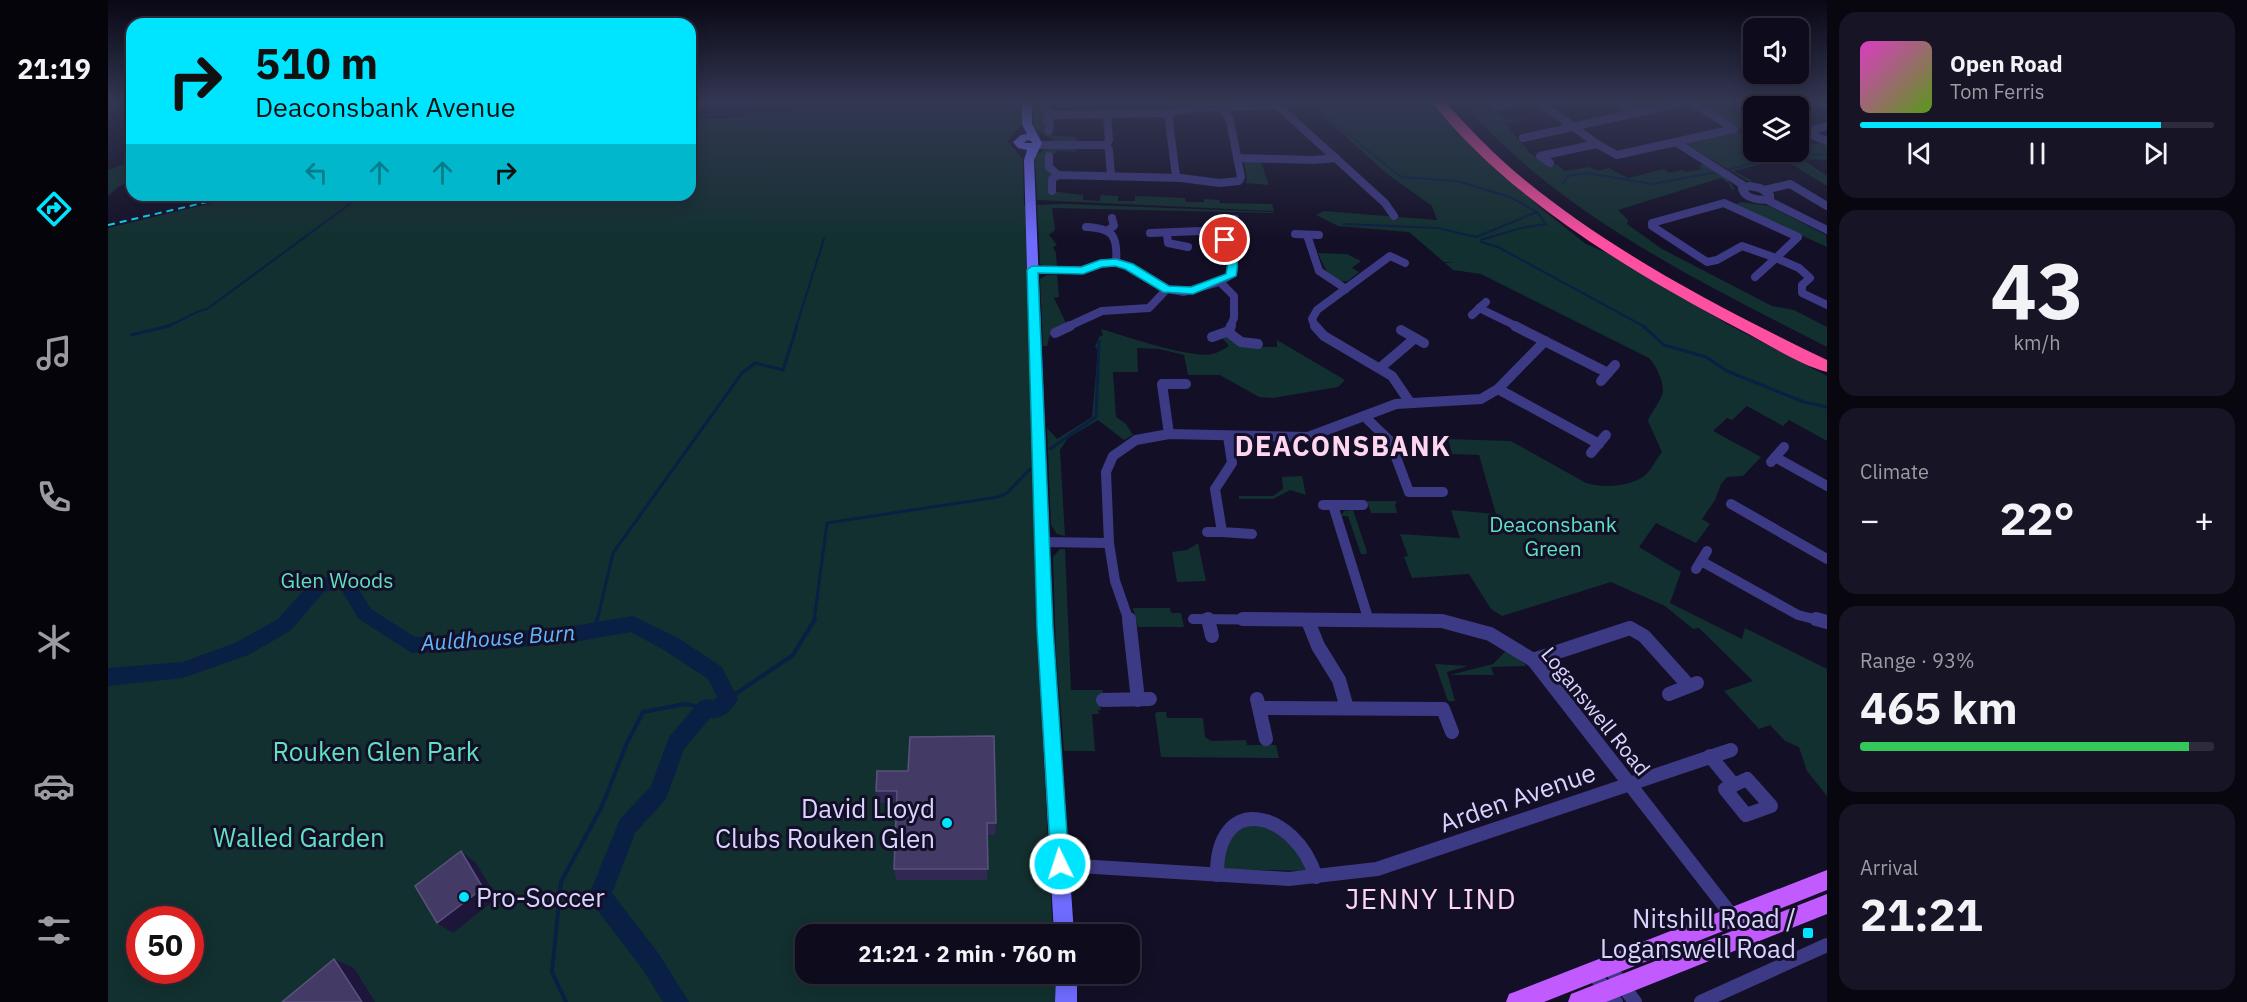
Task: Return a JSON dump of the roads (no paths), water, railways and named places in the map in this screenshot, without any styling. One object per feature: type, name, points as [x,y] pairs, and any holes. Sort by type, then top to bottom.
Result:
[{"type":"highway","points":[[1482,148],[1502,166],[1596,238],[1700,301],[1827,368]]},
{"type":"highway","points":[[1496,148],[1596,226],[1693,286],[1827,356]]},
{"type":"main road","points":[[1023,148],[1029,160]]},
{"type":"main road","points":[[1033,148],[1029,160],[1042,542],[1063,924]]},
{"type":"main road","points":[[1517,1002],[1827,880]]},
{"type":"main road","points":[[1579,1002],[1615,992],[1747,935],[1827,904]]},
{"type":"main road","points":[[1066,1002],[1067,984]]},
{"type":"street","points":[[1108,148],[1111,176]]},
{"type":"street","points":[[1172,148],[1176,176]]},
{"type":"street","points":[[1052,191],[1052,179],[1058,175],[1163,179],[1176,176],[1234,182],[1241,177],[1235,148]]},
{"type":"street","points":[[1325,148],[1385,202],[1394,216]]},
{"type":"street","points":[[1550,163],[1540,156],[1579,148]]},
{"type":"street","points":[[1604,148],[1617,155],[1653,148]]},
{"type":"street","points":[[1684,148],[1746,187],[1764,190],[1790,184],[1827,206]]},
{"type":"street","points":[[1049,156],[1049,167],[1058,175]]},
{"type":"street","points":[[1237,158],[1314,160],[1336,158]]},
{"type":"street","points":[[1746,187],[1742,192],[1747,196],[1767,200],[1827,230]]},
{"type":"street","points":[[1356,192],[1369,190]]},
{"type":"street","points":[[1764,190],[1770,195],[1770,199],[1767,200]]},
{"type":"street","points":[[1747,196],[1652,223],[1652,226],[1707,262],[1713,263],[1743,246],[1774,258],[1809,275],[1810,278],[1800,289],[1806,295],[1827,305]]},
{"type":"street","points":[[1724,203],[1798,237],[1755,277]]},
{"type":"street","points":[[1086,227],[1108,230],[1114,226],[1112,218]]},
{"type":"street","points":[[1229,231],[1235,225],[1234,219]]},
{"type":"street","points":[[1108,230],[1117,241],[1116,262]]},
{"type":"street","points":[[1150,232],[1216,233],[1221,230],[1229,231],[1233,236],[1225,240],[1218,238],[1216,233]]},
{"type":"street","points":[[1167,234],[1168,243],[1188,247]]},
{"type":"street","points":[[1295,234],[1319,235]]},
{"type":"street","points":[[1307,235],[1319,271],[1346,289]]},
{"type":"street","points":[[1032,270],[1083,270],[1100,264],[1116,262],[1129,266],[1167,289],[1193,291],[1231,276],[1234,267],[1225,240]]},
{"type":"street","points":[[1380,251],[1405,263]]},
{"type":"street","points":[[1389,255],[1313,315],[1312,323],[1324,336],[1380,368],[1397,381],[1409,401]]},
{"type":"street","points":[[1212,337],[1228,332],[1233,327],[1234,296],[1220,282]]},
{"type":"street","points":[[1055,333],[1102,311],[1149,308],[1167,289]]},
{"type":"street","points":[[1479,308],[1545,341],[1604,377],[1615,365]]},
{"type":"street","points":[[1380,368],[1419,341],[1401,330]]},
{"type":"street","points":[[1228,332],[1244,344],[1257,344]]},
{"type":"street","points":[[1103,700],[1144,699],[1128,613],[1115,581],[1109,543],[1105,480],[1108,464],[1113,456],[1136,440],[1169,434],[1308,437],[1409,401],[1481,399],[1498,389],[1545,341]]},
{"type":"street","points":[[1151,384],[1186,384]]},
{"type":"street","points":[[1162,384],[1169,434]]},
{"type":"street","points":[[1498,389],[1599,444]]},
{"type":"street","points":[[1364,416],[1390,441],[1409,492]]},
{"type":"street","points":[[1591,453],[1606,435]]},
{"type":"street","points":[[1222,532],[1215,489],[1232,463],[1228,436]]},
{"type":"street","points":[[1784,447],[1773,459],[1827,486]]},
{"type":"street","points":[[1397,492],[1443,492]]},
{"type":"street","points":[[1731,504],[1825,554]]},
{"type":"street","points":[[1363,505],[1328,505],[1369,621]]},
{"type":"street","points":[[1207,532],[1252,534]]},
{"type":"street","points":[[1042,542],[1109,543]]},
{"type":"street","points":[[1702,560],[1798,615],[1827,621]]},
{"type":"street","name":"Loganswell Road","points":[[1193,619],[1442,621],[1473,626],[1505,642],[1533,660],[1747,935]]},
{"type":"street","points":[[1208,619],[1212,636]]},
{"type":"street","points":[[1308,621],[1314,639],[1339,680],[1347,708]]},
{"type":"street","points":[[1533,660],[1630,628],[1644,636],[1693,685],[1669,694]]},
{"type":"street","points":[[1266,739],[1258,703],[1347,708],[1443,709],[1452,732]]},
{"type":"street","name":"Arden Avenue","points":[[1079,866],[1289,879],[1377,869],[1731,750]]},
{"type":"street","points":[[1710,756],[1734,784]]},
{"type":"street","points":[[1217,875],[1217,855],[1222,839],[1228,831],[1243,822],[1259,820],[1281,826],[1297,838],[1309,855],[1316,877]]},
{"type":"street","points":[[1701,1002],[1827,945]]},
{"type":"street","points":[[1600,969],[1615,992],[1635,1002]]},
{"type":"waterway","points":[[1365,148],[1401,177],[1457,181],[1510,197],[1537,212]]},
{"type":"waterway","points":[[1727,170],[1787,154],[1827,155]]},
{"type":"waterway","points":[[1563,184],[1568,176],[1587,173],[1652,184],[1717,172]]},
{"type":"waterway","points":[[163,327],[207,309],[354,201]]},
{"type":"waterway","points":[[1343,224],[1438,228],[1476,237],[1537,212]]},
{"type":"waterway","points":[[1537,212],[1546,224],[1521,228],[1481,240],[1481,242],[1498,247],[1645,327]]},
{"type":"waterway","points":[[796,327],[824,239]]},
{"type":"waterway","points":[[131,335],[169,326]]},
{"type":"waterway","points":[[597,621],[613,553],[742,373],[755,363],[783,370],[797,326]]},
{"type":"waterway","points":[[1643,326],[1664,345],[1706,357],[1727,371],[1804,402],[1827,407]]},
{"type":"waterway","name":"Auldhouse Burn","points":[[1050,449],[1096,417],[1099,341]]},
{"type":"waterway","name":"Auldhouse Burn","points":[[814,621],[827,523],[998,497],[1007,493],[1030,469]]},
{"type":"waterway","name":"Auldhouse Burn","points":[[108,677],[183,670],[241,649],[284,625],[318,586],[344,580],[365,614],[412,645],[501,641],[580,633],[633,624],[671,644],[715,673],[728,699],[717,710],[706,708],[676,744],[659,792],[627,826],[600,895],[651,962],[677,1002]]},
{"type":"waterway","points":[[595,630],[597,619]]},
{"type":"waterway","name":"Auldhouse Burn","points":[[728,699],[793,655],[814,621]]},
{"type":"waterway","points":[[566,1002],[552,972],[561,882],[602,806],[627,743],[643,712],[685,704],[706,708]]},
{"type":"railway","points":[[108,225],[211,201]]},
{"type":"place","name":"David Lloyd Clubs Rouken Glen","points":[[947,823]]},
{"type":"place","name":"Pro-Soccer","points":[[464,897]]},
{"type":"place","name":"Nitshill Road / Loganswell Road","points":[[1808,933]]},
{"type":"district","name":"DEACONSBANK","points":[[1343,445]]},
{"type":"district","name":"JENNY LIND","points":[[1431,898]]},
{"type":"park label","name":"Deaconsbank Green","points":[[1553,536]]},
{"type":"park label","name":"Glen Woods","points":[[337,580]]},
{"type":"park label","name":"Rouken Glen Park","points":[[376,751]]},
{"type":"park label","name":"Walled Garden","points":[[299,837]]}]
